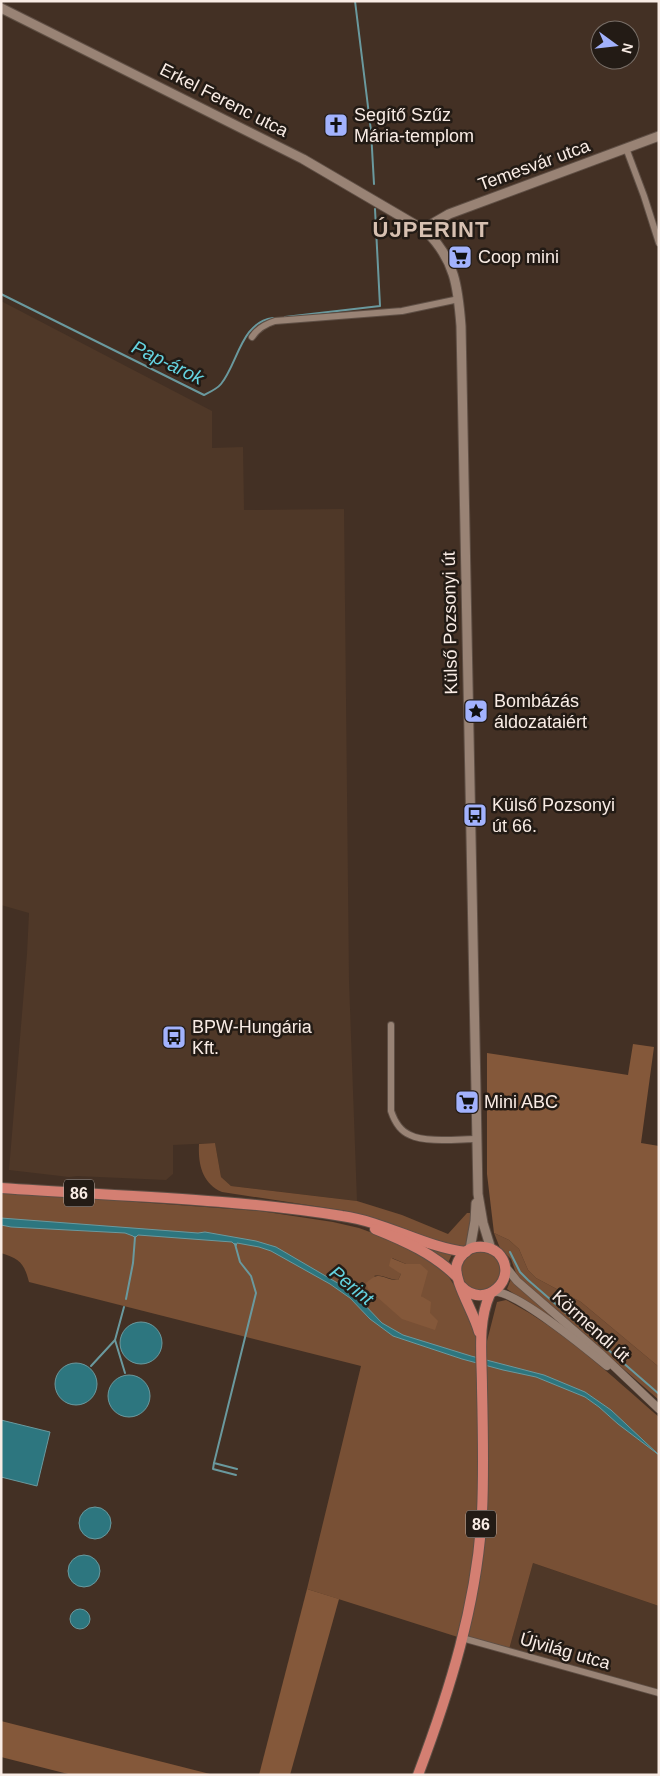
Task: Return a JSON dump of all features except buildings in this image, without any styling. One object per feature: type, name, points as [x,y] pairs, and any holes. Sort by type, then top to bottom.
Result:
[{"type":"main road","name":"Erkel Ferenc utca","points":[[1,8],[295,154],[426,231]]},
{"type":"main road","name":"Temesvár utca","points":[[426,231],[430,224],[449,214],[659,136]]},
{"type":"main road","name":"Külső Pozsonyi út","points":[[426,231],[437,242],[451,266],[456,281],[461,326],[478,1173]]},
{"type":"main road","points":[[478,1173],[479,1204],[491,1249],[501,1257],[504,1265]]},
{"type":"main road","points":[[459,1282],[458,1263],[468,1250],[475,1221],[478,1173]]},
{"type":"main road","name":"86","points":[[1,1188],[243,1204],[319,1213],[364,1220],[441,1247],[468,1250],[478,1247],[491,1249]]},
{"type":"main road","name":"86","points":[[319,1213],[370,1228],[436,1259],[468,1292],[476,1295],[492,1293]]},
{"type":"main road","name":"86","points":[[418,1775],[446,1699],[473,1586],[480,1538],[483,1482],[481,1340],[484,1309],[492,1293],[500,1286],[504,1278],[504,1265]]},
{"type":"main road","name":"86","points":[[459,1282],[477,1323],[481,1340]]},
{"type":"street","points":[[626,148],[659,243]]},
{"type":"street","points":[[252,337],[265,324],[275,321],[402,311],[459,299]]},
{"type":"street","points":[[390,1025],[391,1111],[395,1121],[404,1132],[412,1136],[432,1139],[477,1139]]},
{"type":"street","name":"Körmendi út","points":[[504,1265],[517,1281],[605,1358],[659,1409]]},
{"type":"street","name":"Körmendi út","points":[[492,1293],[503,1292],[526,1305],[594,1355],[659,1409]]},
{"type":"street","name":"Újvilág utca","points":[[462,1638],[659,1694]]},
{"type":"shaded area","name":"BPW-Hungária Kft.","points":[[1,301],[212,411],[212,448],[243,447],[244,510],[344,509],[349,981],[357,1201],[231,1186],[221,1177],[215,1143],[173,1145],[173,1174],[166,1180],[69,1177],[9,1170],[29,913],[1,905]]},
{"type":"shaded area","points":[[633,1044],[654,1047],[641,1143],[659,1146],[659,1367],[581,1302],[536,1278],[528,1270],[519,1249],[509,1240],[494,1233],[487,1174],[487,1053],[628,1075]]},
{"type":"shaded area","points":[[215,1143],[221,1177],[231,1186],[357,1201],[402,1215],[448,1234],[467,1213],[475,1213],[467,1245],[461,1249],[347,1211],[222,1192],[210,1184],[203,1172],[199,1159],[199,1144]]},
{"type":"shaded area","points":[[1,1192],[260,1211],[333,1222],[359,1228],[400,1243],[443,1267],[473,1317],[478,1339],[487,1341],[497,1302],[506,1300],[567,1339],[659,1417],[659,1606],[533,1563],[508,1653],[307,1589],[361,1366],[29,1282],[23,1266],[13,1257],[1,1253]],"holes":[[[392,1258],[406,1264],[420,1264],[421,1296],[430,1313],[374,1276],[398,1280],[401,1274]]]},
{"type":"shaded area","points":[[494,1233],[509,1240],[519,1249],[528,1270],[536,1278],[581,1302],[659,1367],[659,1400],[517,1276],[511,1259],[500,1248]]},
{"type":"shaded area","points":[[417,1242],[452,1254],[448,1263]]},
{"type":"shaded area","points":[[484,1251],[491,1254],[497,1260],[500,1271],[499,1279],[491,1288],[484,1291],[476,1291],[469,1288],[461,1279],[460,1267],[463,1260],[472,1252]]},
{"type":"shaded area","points":[[391,1258],[406,1264],[420,1264],[428,1271],[421,1296],[431,1302],[430,1313],[438,1321],[435,1330],[402,1319],[368,1289],[366,1283],[378,1276],[398,1280],[401,1274],[389,1266]]},
{"type":"shaded area","points":[[511,1279],[559,1321],[559,1322],[507,1289]]},
{"type":"shaded area","points":[[533,1563],[659,1606],[659,1694],[508,1653]]},
{"type":"shaded area","points":[[307,1589],[339,1599],[290,1775],[259,1775]]},
{"type":"shaded area","points":[[1,1721],[214,1775],[72,1775],[1,1757]]},
{"type":"water","points":[[1,1218],[205,1232],[256,1241],[276,1247],[341,1285],[360,1300],[382,1323],[403,1335],[471,1356],[544,1375],[585,1392],[611,1410],[659,1455],[585,1397],[536,1377],[462,1359],[393,1336],[370,1319],[350,1298],[330,1284],[271,1251],[237,1243],[236,1246],[232,1242],[138,1235],[135,1238],[125,1233],[11,1227],[1,1225]]},
{"type":"water","points":[[145,1322],[153,1325],[159,1331],[162,1343],[159,1355],[153,1361],[137,1364],[129,1361],[123,1355],[120,1339],[123,1331],[129,1325]]},
{"type":"water","points":[[80,1363],[88,1366],[94,1372],[97,1384],[94,1396],[88,1402],[72,1405],[64,1402],[58,1396],[55,1380],[58,1372],[64,1366]]},
{"type":"water","points":[[133,1375],[141,1378],[147,1384],[150,1396],[147,1408],[141,1414],[125,1417],[117,1414],[111,1408],[108,1392],[111,1384],[117,1378]]},
{"type":"water","points":[[1,1420],[50,1432],[37,1486],[1,1477]]},
{"type":"water","points":[[95,1507],[101,1508],[106,1512],[110,1517],[110,1529],[106,1534],[101,1538],[95,1539],[89,1538],[84,1534],[80,1529],[79,1523],[80,1517],[84,1512],[89,1508]]},
{"type":"water","points":[[84,1555],[90,1556],[95,1560],[99,1565],[99,1577],[95,1582],[90,1586],[84,1587],[78,1586],[73,1582],[69,1577],[68,1571],[69,1565],[73,1560],[78,1556]]},
{"type":"water","points":[[80,1609],[87,1612],[90,1619],[87,1626],[80,1629],[73,1626],[70,1619],[73,1612]]},
{"type":"waterway","name":"Pap-árok","points":[[355,1],[371,131],[374,184]]},
{"type":"waterway","name":"Pap-árok","points":[[285,317],[380,306],[375,209]]},
{"type":"waterway","name":"Pap-árok","points":[[1,294],[204,395],[221,384],[241,345],[254,327],[262,321],[273,318]]},
{"type":"waterway","points":[[126,1299],[133,1263],[135,1237]]},
{"type":"waterway","points":[[235,1244],[240,1262],[251,1276],[256,1293],[214,1463],[237,1469]]},
{"type":"waterway","points":[[510,1252],[520,1272],[528,1280],[659,1394]]},
{"type":"waterway","points":[[91,1366],[115,1340],[124,1307]]},
{"type":"waterway","points":[[115,1340],[125,1373]]},
{"type":"waterway","points":[[214,1463],[213,1469],[236,1475]]},
{"type":"place","name":"Segítő Szűz Mária-templom","points":[[336,125]]},
{"type":"place","name":"Coop mini","points":[[460,257]]},
{"type":"place","name":"Bombázás áldozataiért","points":[[476,711]]},
{"type":"place","name":"Külső Pozsonyi út 66.","points":[[475,815]]},
{"type":"place","name":"BPW-Hungária Kft.","points":[[174,1037]]},
{"type":"place","name":"Mini ABC","points":[[467,1102]]},
{"type":"district","name":"ÚJPERINT","points":[[431,229]]},
{"type":"water label","name":"Perint","points":[[352,1285]]}]
